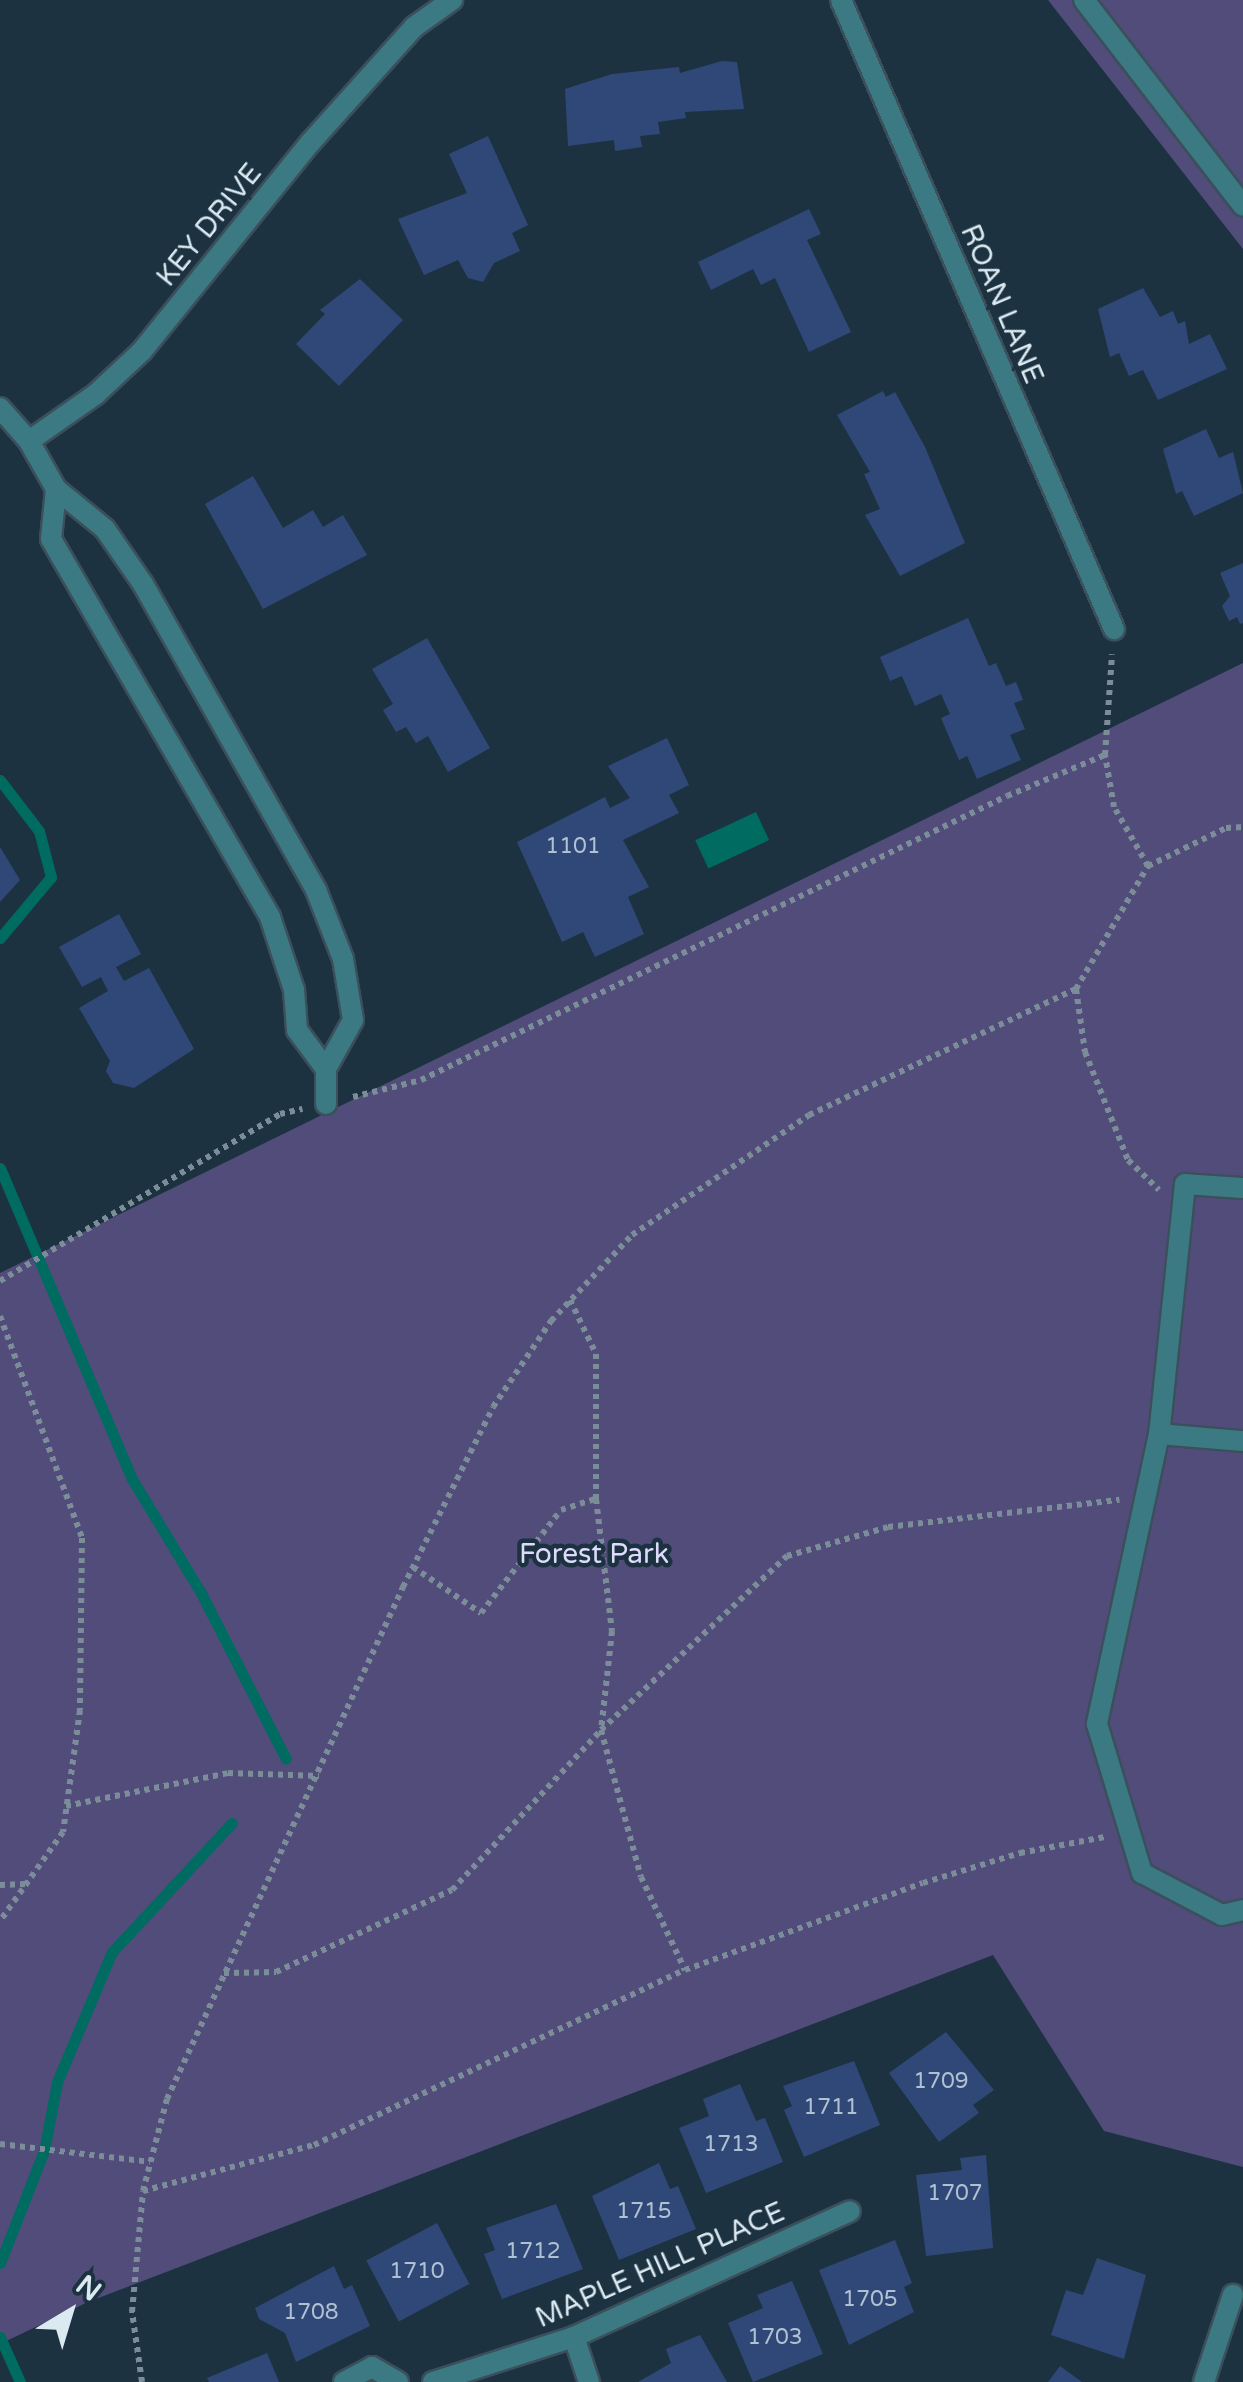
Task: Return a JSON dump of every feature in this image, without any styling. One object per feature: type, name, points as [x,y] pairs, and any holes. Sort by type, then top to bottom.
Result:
[{"type":"street","name":"KEY DRIVE","points":[[30,441],[96,394],[142,351],[310,143],[414,27],[452,0]]},
{"type":"street","name":"ROAN LANE","points":[[840,0],[1114,629]]},
{"type":"street","points":[[1084,0],[1243,206]]},
{"type":"street","points":[[0,408],[30,441],[56,489],[105,529],[143,584],[316,890],[343,959],[353,1020],[326,1068],[326,1104]]},
{"type":"street","points":[[56,489],[51,539],[270,917],[294,990],[297,1030],[326,1068]]},
{"type":"street","points":[[1243,1188],[1186,1184],[1159,1434],[1097,1724],[1142,1873],[1222,1915],[1243,1910]]},
{"type":"street","points":[[1159,1434],[1243,1441]]},
{"type":"street","name":"MAPLE HILL PLACE","points":[[433,2382],[574,2337],[850,2210]]},
{"type":"street","points":[[1204,2382],[1234,2294]]},
{"type":"street","points":[[574,2337],[589,2382]]},
{"type":"street","points":[[344,2382],[372,2367],[398,2382]]},
{"type":"path","points":[[1114,629],[1105,755],[1114,807],[1148,866]]},
{"type":"path","points":[[0,1281],[280,1114],[421,1080],[1007,796],[1105,755]]},
{"type":"path","points":[[142,2382],[132,2312],[143,2191],[166,2099],[320,1776],[413,1567],[493,1407],[570,1300],[632,1235],[809,1115],[1076,989],[1148,866],[1226,828],[1243,827]]},
{"type":"path","points":[[1076,989],[1085,1052],[1128,1160],[1183,1214]]},
{"type":"path","points":[[570,1300],[596,1354],[596,1499],[612,1631],[602,1730],[641,1877],[685,1970]]},
{"type":"path","points":[[0,1316],[82,1538],[80,1710],[62,1832],[0,1921]]},
{"type":"path","points":[[224,1973],[276,1972],[452,1890],[602,1730],[787,1556],[888,1527],[1146,1498]]},
{"type":"path","points":[[413,1567],[480,1613],[561,1510],[596,1499]]},
{"type":"path","points":[[66,1806],[228,1774],[320,1776]]},
{"type":"path","points":[[143,2191],[314,2145],[685,1970],[922,1882],[1020,1853],[1129,1832]]},
{"type":"path","points":[[0,1884],[26,1884]]},
{"type":"path","points":[[0,2144],[150,2162]]},
{"type":"green space","points":[[1048,0],[1243,0],[1243,249]]},
{"type":"green space","name":"Forest Park","points":[[1243,663],[1243,2167],[1104,2131],[993,1955],[88,2302],[0,2344],[0,1273]]},
{"type":"shaded area","points":[[756,812],[769,840],[708,868],[695,840]]},
{"type":"building","points":[[722,61],[737,62],[744,109],[685,112],[686,118],[658,122],[660,134],[640,136],[642,147],[615,151],[614,140],[568,146],[565,89],[612,74],[679,67],[680,73]]},
{"type":"building","points":[[488,136],[528,225],[512,233],[520,251],[494,263],[483,282],[468,278],[458,260],[424,275],[398,219],[467,193],[449,154]]},
{"type":"building","points":[[809,209],[821,234],[807,240],[851,332],[809,352],[775,278],[761,285],[753,269],[711,290],[698,262]]},
{"type":"building","points":[[360,279],[403,320],[339,386],[296,344],[325,314],[320,310]]},
{"type":"building","points":[[1143,288],[1160,317],[1173,311],[1178,324],[1185,321],[1189,344],[1210,334],[1227,369],[1158,400],[1143,370],[1129,376],[1119,353],[1110,357],[1098,309]]},
{"type":"building","points":[[883,391],[886,397],[895,392],[925,447],[965,543],[900,576],[865,515],[880,509],[864,474],[870,472],[837,415]]},
{"type":"building","points":[[1206,429],[1219,458],[1233,452],[1243,493],[1194,516],[1182,491],[1176,494],[1163,449]]},
{"type":"building","points":[[253,476],[283,528],[313,510],[323,527],[343,515],[367,555],[263,609],[205,504]]},
{"type":"building","points":[[1243,563],[1240,624],[1237,617],[1229,621],[1222,606],[1230,596],[1220,573]]},
{"type":"building","points":[[968,618],[989,666],[996,663],[1006,686],[1016,682],[1023,700],[1014,703],[1025,729],[1010,735],[1021,760],[977,779],[967,756],[959,760],[941,718],[950,714],[941,694],[915,706],[902,676],[890,681],[880,657]]},
{"type":"building","points":[[427,638],[490,748],[448,772],[428,736],[416,743],[406,727],[396,732],[383,710],[393,704],[372,669]]},
{"type":"building","points":[[667,738],[689,785],[669,795],[679,813],[623,840],[649,887],[628,897],[644,934],[595,957],[583,932],[562,942],[517,842],[605,797],[610,808],[630,798],[608,766]]},
{"type":"building","points":[[0,847],[20,880],[0,902]]},
{"type":"building","points":[[119,914],[141,954],[116,967],[124,981],[149,968],[194,1049],[134,1088],[113,1083],[106,1071],[110,1061],[79,1008],[108,991],[101,977],[82,987],[59,947]]},
{"type":"building","points":[[946,2032],[994,2090],[973,2105],[979,2113],[939,2142],[889,2073]]},
{"type":"building","points":[[854,2061],[880,2125],[804,2157],[784,2110],[792,2106],[783,2086]]},
{"type":"building","points":[[740,2084],[756,2121],[765,2118],[783,2162],[706,2193],[679,2128],[709,2116],[703,2099]]},
{"type":"building","points":[[986,2155],[993,2248],[926,2256],[916,2175],[962,2170],[960,2158]]},
{"type":"building","points":[[659,2163],[670,2189],[678,2186],[696,2229],[619,2260],[592,2196]]},
{"type":"building","points":[[556,2204],[583,2269],[502,2299],[484,2254],[495,2250],[486,2228]]},
{"type":"building","points":[[437,2223],[469,2284],[399,2321],[366,2261]]},
{"type":"building","points":[[895,2240],[912,2283],[904,2287],[914,2312],[849,2345],[819,2270]]},
{"type":"building","points":[[1097,2258],[1146,2275],[1124,2359],[1051,2335],[1066,2290],[1083,2295]]},
{"type":"building","points":[[334,2266],[344,2289],[352,2285],[370,2326],[296,2362],[285,2333],[259,2319],[255,2308]]},
{"type":"building","points":[[792,2281],[823,2354],[753,2382],[728,2323],[763,2308],[757,2295]]},
{"type":"building","points":[[700,2335],[727,2382],[638,2382],[671,2363],[666,2349]]},
{"type":"building","points":[[267,2353],[279,2382],[209,2382],[207,2378]]},
{"type":"building","points":[[1060,2366],[1082,2382],[1048,2382]]},
{"type":"waterway","points":[[0,780],[39,831],[51,877],[0,938]]},
{"type":"waterway","points":[[0,1168],[132,1479],[201,1593],[286,1759]]},
{"type":"waterway","points":[[0,2263],[44,2151],[57,2082],[112,1952],[232,1823]]},
{"type":"waterway","points":[[0,2337],[20,2382]]}]
